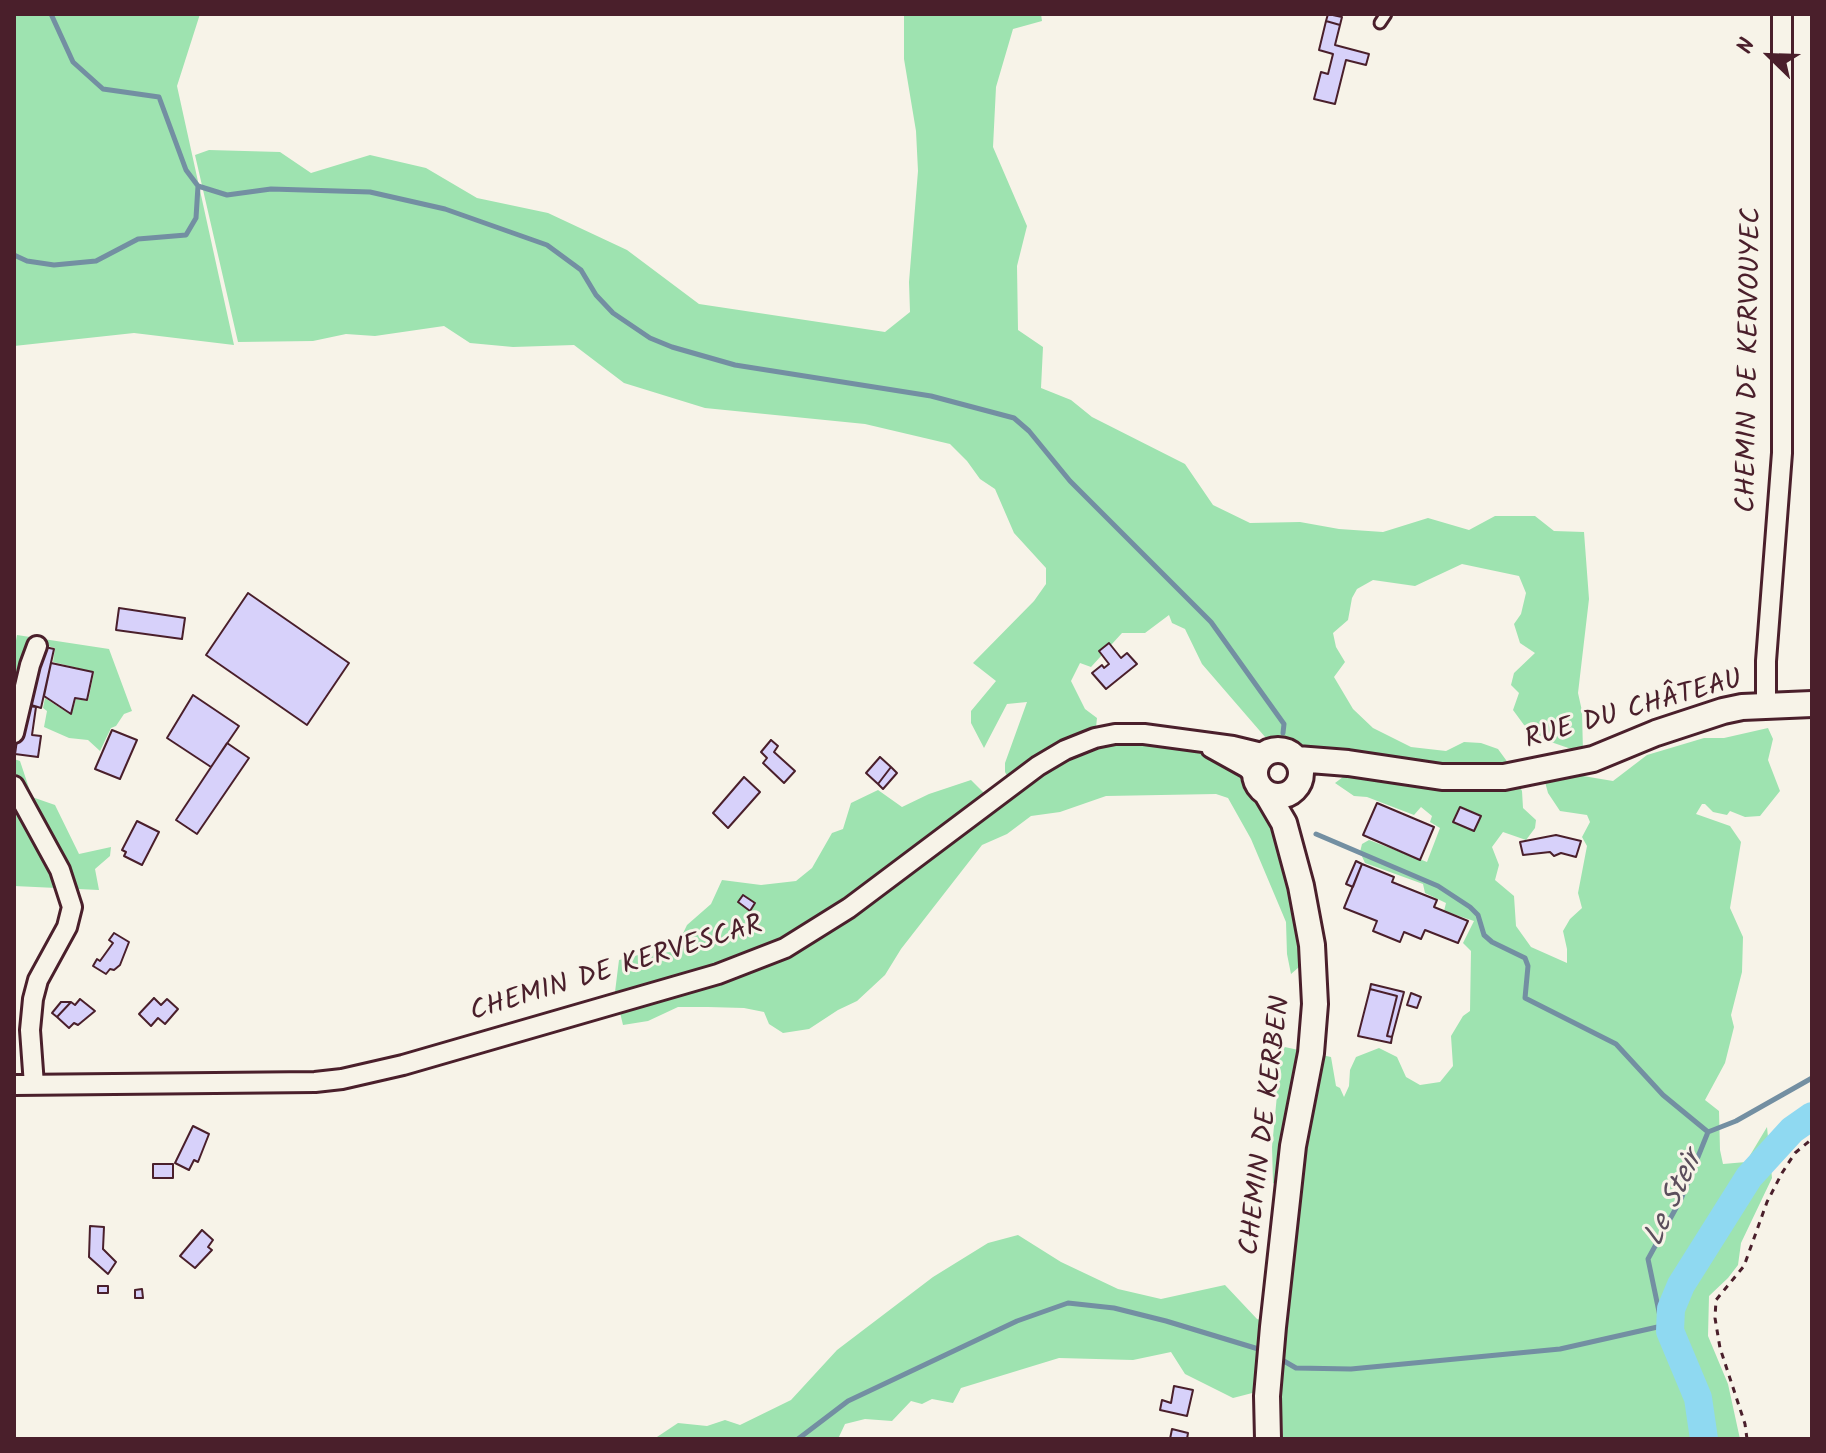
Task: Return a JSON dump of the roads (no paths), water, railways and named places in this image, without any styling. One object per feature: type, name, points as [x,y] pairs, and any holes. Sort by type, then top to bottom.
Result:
[{"type":"street","name":"CHEMIN DE KERVOUYEC","points":[[1766,706],[1766,661],[1782,453],[1782,14]]},
{"type":"street","points":[[14,733],[37,646]]},
{"type":"street","name":"RUE DU CHÂTEAU","points":[[1282,781],[1329,763],[1463,778],[1524,775],[1593,759],[1708,715],[1742,707],[1812,704]]},
{"type":"street","name":"CHEMIN DE KERVESCAR","points":[[14,1085],[315,1082],[403,1065],[683,985],[769,955],[816,931],[1029,772],[1065,750],[1095,738],[1130,733],[1233,746],[1266,754]]},
{"type":"street","name":"CHEMIN DE KERVESCAR","points":[[1201,744],[1282,781]]},
{"type":"street","points":[[1266,754],[1257,765],[1282,781]]},
{"type":"street","name":"CHEMIN DE KERBEN","points":[[1268,1439],[1267,1396],[1273,1327],[1293,1146],[1311,1053],[1315,1004],[1308,919],[1284,823],[1282,781]]},
{"type":"street","points":[[14,786],[60,870],[72,907],[69,920],[38,980],[33,999],[30,1030],[34,1085]]},
{"type":"waterway","points":[[14,255],[27,261],[54,265],[96,261],[138,239],[186,235],[196,218],[198,186],[186,170],[159,97],[103,89],[73,62],[51,14]]},
{"type":"waterway","points":[[198,186],[227,195],[271,189],[370,192],[445,209],[547,245],[581,270],[596,295],[613,313],[650,338],[672,347],[735,365],[931,396],[1014,418],[1029,431],[1070,481],[1211,622],[1284,724],[1283,733]]},
{"type":"waterway","points":[[1316,834],[1438,886],[1470,907],[1478,915],[1484,935],[1525,958],[1528,966],[1525,998],[1616,1044],[1663,1095],[1708,1132]]},
{"type":"waterway","name":"Le Steir","points":[[1670,1331],[1662,1326],[1648,1259],[1681,1199],[1708,1132],[1736,1121],[1812,1078]]},
{"type":"waterway","name":"Le Steir","points":[[1704,1439],[1698,1398],[1670,1331],[1671,1309],[1681,1285],[1749,1177],[1792,1130],[1812,1116]]},
{"type":"waterway","points":[[798,1439],[848,1401],[1017,1321],[1068,1303],[1114,1308],[1265,1351]]},
{"type":"waterway","points":[[1277,1357],[1296,1368],[1351,1369],[1560,1349],[1662,1326]]}]
